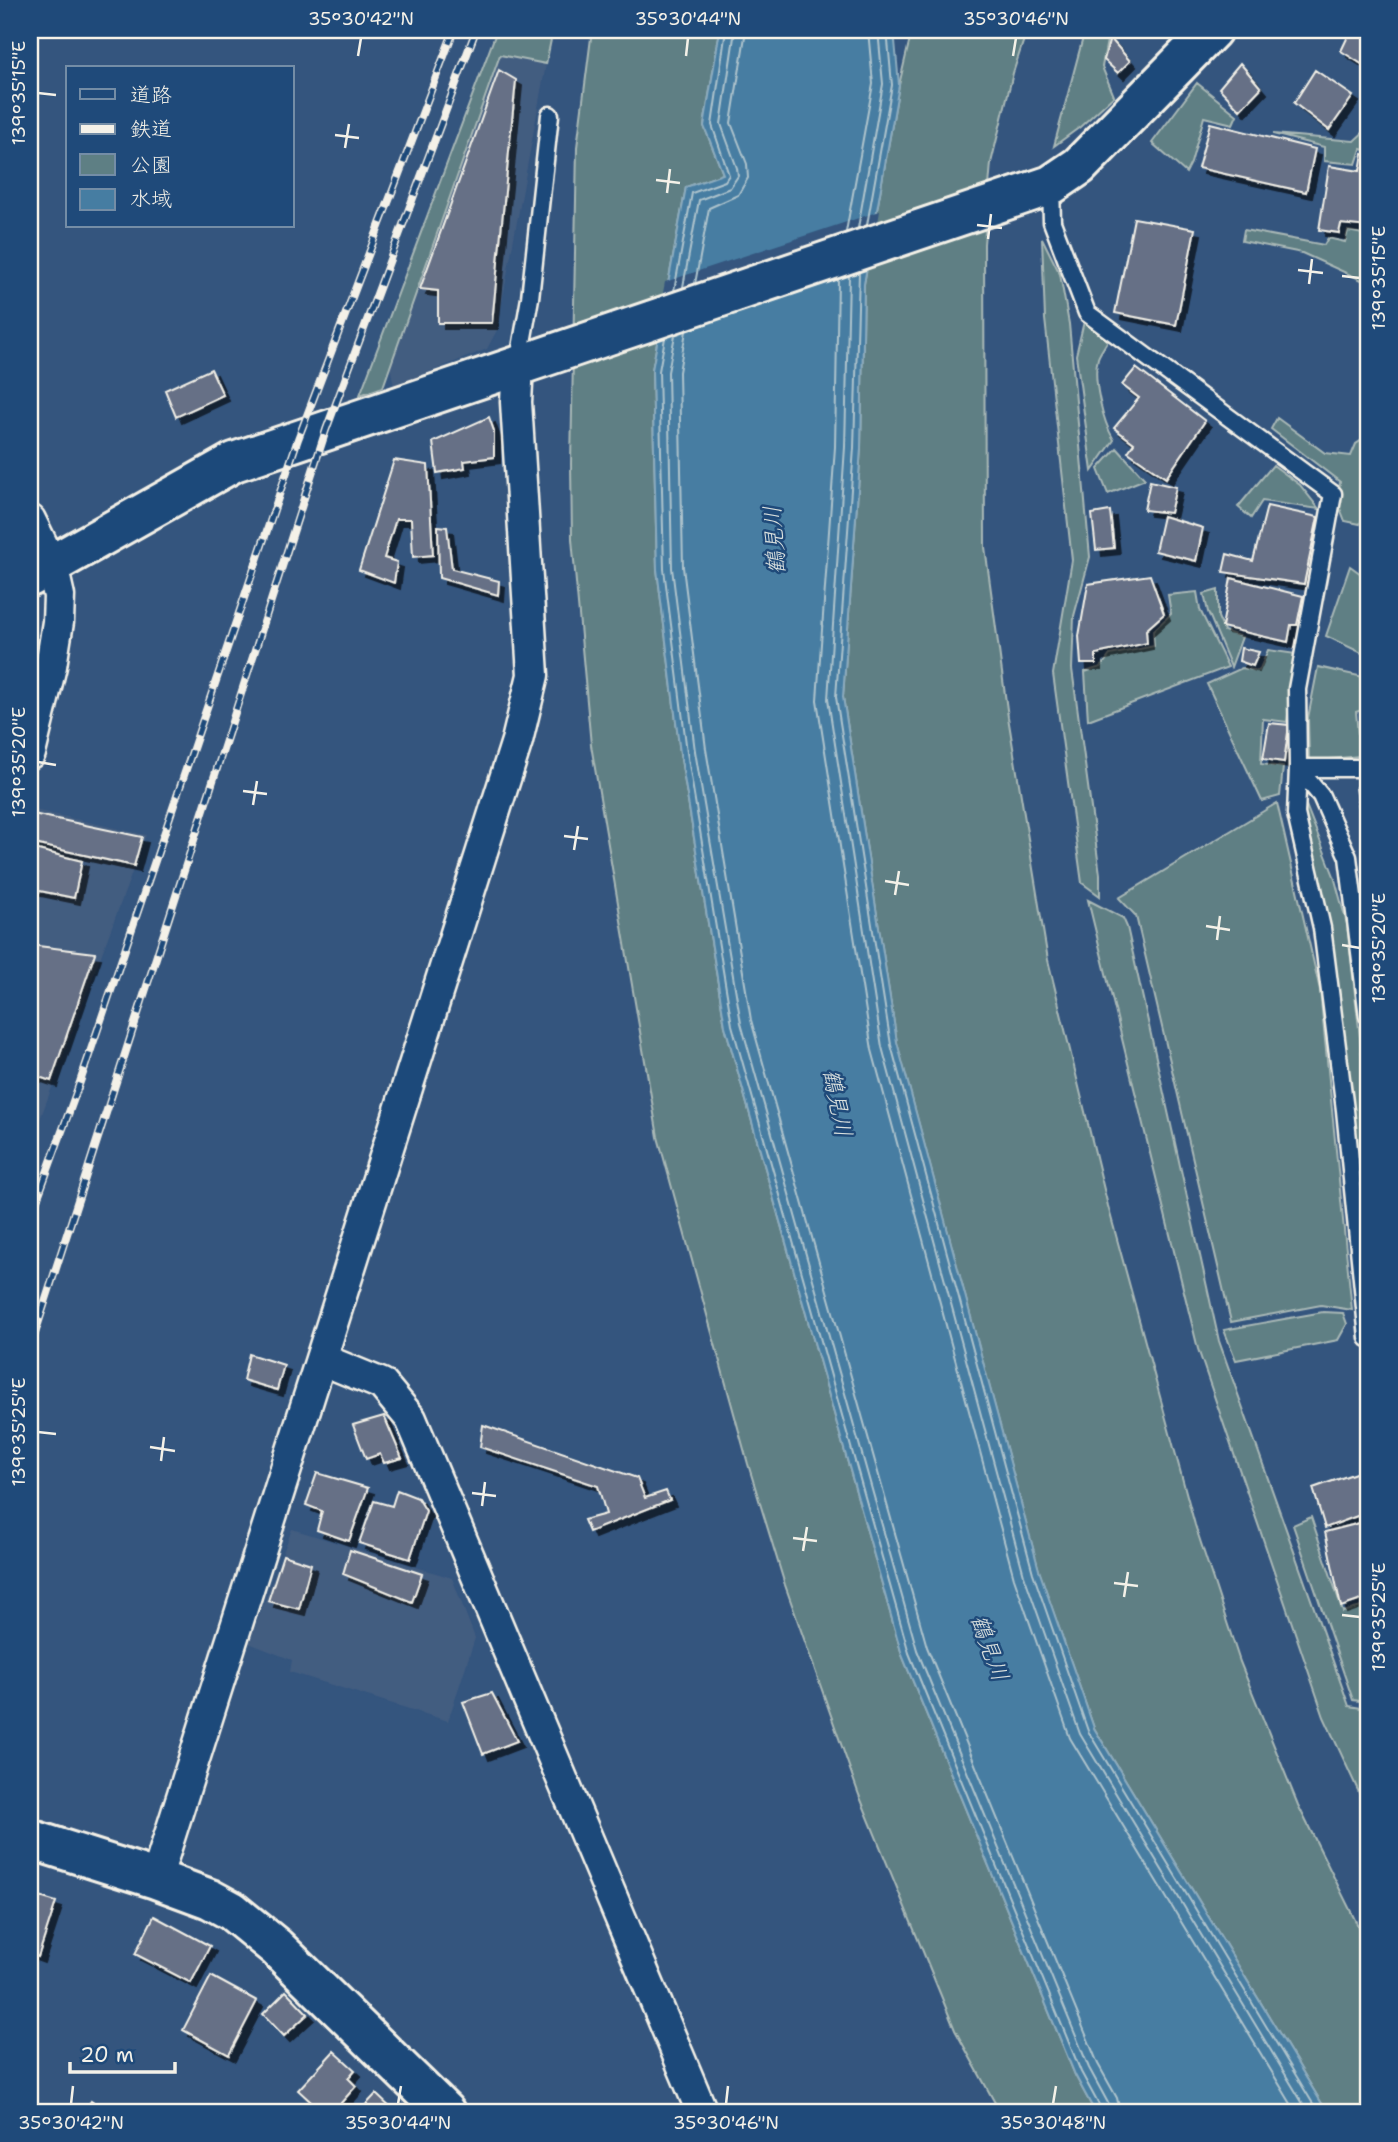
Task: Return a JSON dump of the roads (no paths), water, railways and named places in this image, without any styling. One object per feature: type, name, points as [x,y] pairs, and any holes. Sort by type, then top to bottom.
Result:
[{"type":"street","points":[[41,571],[234,462],[1039,189],[1079,166],[1212,30]]},
{"type":"street","points":[[156,1879],[517,741],[533,675],[516,402],[533,360]]},
{"type":"street","points":[[30,520],[41,571],[59,596],[51,666],[30,753]]},
{"type":"street","points":[[321,1359],[382,1384],[411,1419],[702,2112]]},
{"type":"street","points":[[30,1839],[156,1879],[210,1899],[232,1911],[276,1947],[445,2112]]},
{"type":"lane","points":[[533,360],[530,298],[550,115]]},
{"type":"lane","points":[[1039,189],[1087,313],[1333,495],[1297,689],[1296,814],[1322,928],[1345,1110],[1368,1338]]},
{"type":"lane","points":[[1298,768],[1368,768]]},
{"type":"lane","points":[[1298,768],[1321,796],[1348,857],[1368,1016]]},
{"type":"water","name":"鶴見川","points":[[720,30],[894,30],[899,85],[864,284],[861,448],[843,697],[897,1042],[1039,1570],[1094,1728],[1327,2112],[1095,2112],[1075,2075],[902,1655],[725,1026],[680,753],[657,569],[652,370],[686,187],[723,174],[704,126]]},
{"type":"railway","points":[[30,1219],[80,1082],[298,439],[454,30]]},
{"type":"railway","points":[[30,1349],[326,430],[476,30]]}]
